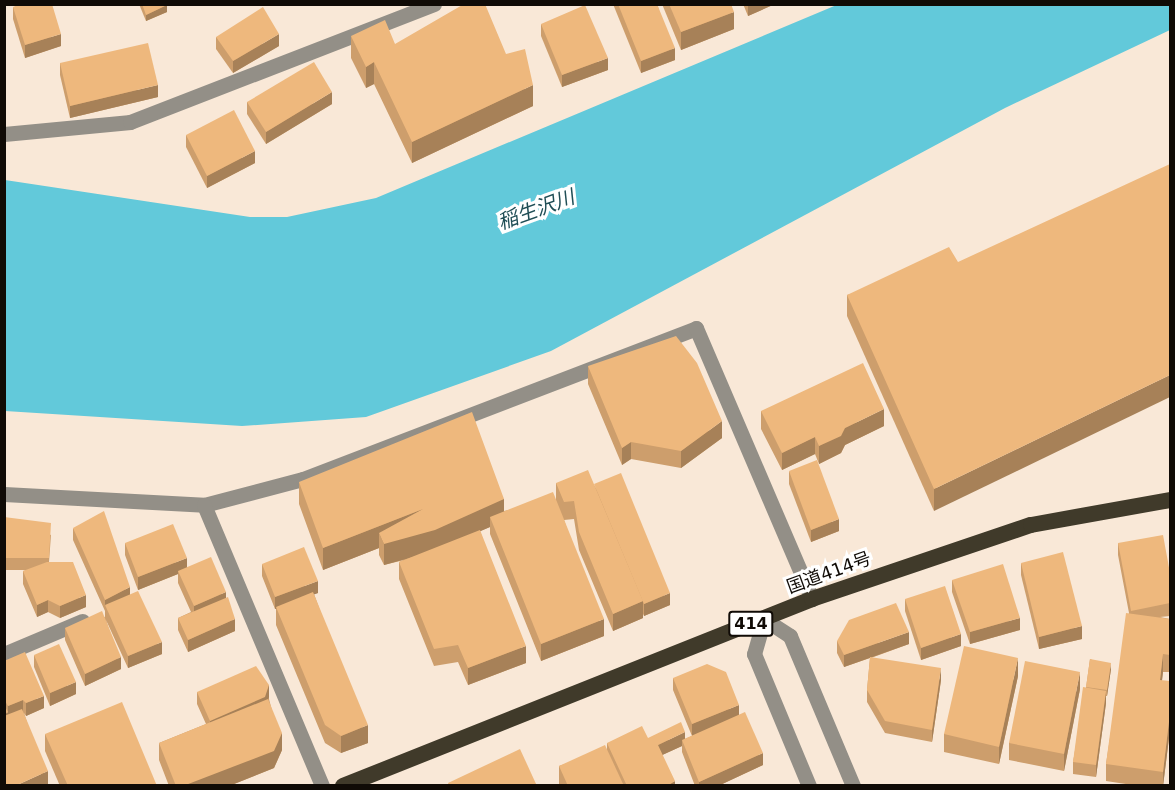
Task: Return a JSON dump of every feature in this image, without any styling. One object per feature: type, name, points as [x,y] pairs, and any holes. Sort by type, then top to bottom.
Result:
[{"type":"highway","name":"国道414号","points":[[344,786],[813,599],[1030,525],[1170,500]]},
{"type":"street","points":[[4,134],[130,122],[434,4]]},
{"type":"street","points":[[4,494],[204,505],[303,479],[696,328],[813,599]]},
{"type":"street","points":[[204,505],[321,786]]},
{"type":"street","points":[[4,654],[91,618]]},
{"type":"street","points":[[809,786],[754,654],[764,619],[790,636],[854,786]]},
{"type":"water","name":"稲生沢川","points":[[839,4],[1170,5],[1170,30],[1005,108],[551,351],[366,417],[242,426],[5,411],[5,180],[250,217],[287,217],[376,198]]},
{"type":"building","points":[[20,4],[52,4],[61,34],[25,45],[13,7]]},
{"type":"building","points":[[142,4],[167,4],[167,5],[146,15]]},
{"type":"building","points":[[464,4],[485,4],[506,54],[525,49],[533,85],[412,142],[374,62],[366,67],[351,36],[385,20],[395,44]]},
{"type":"building","points":[[618,4],[657,4],[675,48],[641,61]]},
{"type":"building","points":[[669,4],[731,4],[734,12],[681,32]]},
{"type":"building","points":[[585,5],[608,58],[562,75],[541,24]]},
{"type":"building","points":[[263,7],[279,34],[233,61],[216,37]]},
{"type":"building","points":[[148,43],[158,85],[70,106],[60,63]]},
{"type":"building","points":[[314,62],[332,92],[266,132],[247,102]]},
{"type":"building","points":[[234,110],[255,151],[207,176],[186,135]]},
{"type":"building","points":[[1170,164],[1170,375],[934,489],[847,295],[949,247],[958,262]]},
{"type":"building","points":[[676,336],[697,363],[722,421],[681,451],[631,442],[622,448],[588,366]]},
{"type":"building","points":[[863,363],[884,409],[845,428],[841,436],[819,446],[815,437],[782,453],[761,411]]},
{"type":"building","points":[[472,412],[504,499],[435,530],[384,544],[379,533],[423,509],[323,548],[299,482]]},
{"type":"building","points":[[817,460],[839,519],[811,530],[789,471]]},
{"type":"building","points":[[588,470],[643,601],[613,614],[579,532],[574,501],[564,502],[556,483]]},
{"type":"building","points":[[621,473],[670,593],[644,604],[594,484]]},
{"type":"building","points":[[553,492],[604,619],[541,644],[490,517]]},
{"type":"building","points":[[104,511],[130,587],[105,600],[73,528]]},
{"type":"building","points":[[4,517],[51,523],[49,558],[4,558]]},
{"type":"building","points":[[173,524],[187,558],[138,577],[125,543]]},
{"type":"building","points":[[480,530],[526,646],[468,668],[458,645],[434,649],[399,562]]},
{"type":"building","points":[[1163,535],[1170,573],[1170,603],[1131,611],[1118,543]]},
{"type":"building","points":[[304,547],[318,581],[275,597],[262,564]]},
{"type":"building","points":[[1063,552],[1082,626],[1039,637],[1021,563]]},
{"type":"building","points":[[211,557],[226,592],[194,606],[178,571]]},
{"type":"building","points":[[47,562],[73,562],[86,595],[60,606],[48,600],[37,605],[23,571]]},
{"type":"building","points":[[1003,564],[1020,618],[970,632],[952,580]]},
{"type":"building","points":[[945,586],[961,634],[921,648],[905,599]]},
{"type":"building","points":[[138,591],[162,642],[128,656],[105,605]]},
{"type":"building","points":[[313,592],[368,725],[341,736],[325,725],[276,607]]},
{"type":"building","points":[[228,597],[235,619],[188,640],[178,618]]},
{"type":"building","points":[[896,603],[909,632],[844,655],[837,641],[849,620]]},
{"type":"building","points":[[102,611],[121,657],[85,674],[65,628]]},
{"type":"building","points":[[1126,613],[1170,619],[1170,655],[1163,654],[1160,680],[1170,681],[1170,713],[1163,772],[1106,764]]},
{"type":"building","points":[[59,644],[76,682],[50,693],[34,655]]},
{"type":"building","points":[[964,646],[1018,658],[999,747],[944,734]]},
{"type":"building","points":[[25,652],[44,696],[26,703],[23,700],[8,706],[4,699],[4,661]]},
{"type":"building","points":[[870,657],[941,668],[932,730],[885,721],[867,690]]},
{"type":"building","points":[[1090,659],[1111,663],[1107,690],[1086,687]]},
{"type":"building","points":[[1025,661],[1080,672],[1064,754],[1009,743]]},
{"type":"building","points":[[707,664],[726,672],[739,705],[692,724],[673,678]]},
{"type":"building","points":[[256,666],[269,685],[265,697],[210,721],[197,692]]},
{"type":"building","points":[[1083,687],[1106,691],[1096,765],[1073,762]]},
{"type":"building","points":[[268,699],[282,733],[274,751],[183,786],[176,786],[159,743]]},
{"type":"building","points":[[122,702],[157,786],[68,786],[45,734]]},
{"type":"building","points":[[22,709],[48,771],[15,786],[4,786],[4,716]]},
{"type":"building","points":[[745,712],[763,753],[699,782],[682,740]]},
{"type":"building","points":[[681,722],[685,732],[658,745],[675,781],[667,786],[627,786],[607,743],[642,726],[648,738]]},
{"type":"building","points":[[605,745],[624,786],[568,786],[559,766]]},
{"type":"building","points":[[520,749],[537,786],[449,786],[448,783]]}]
